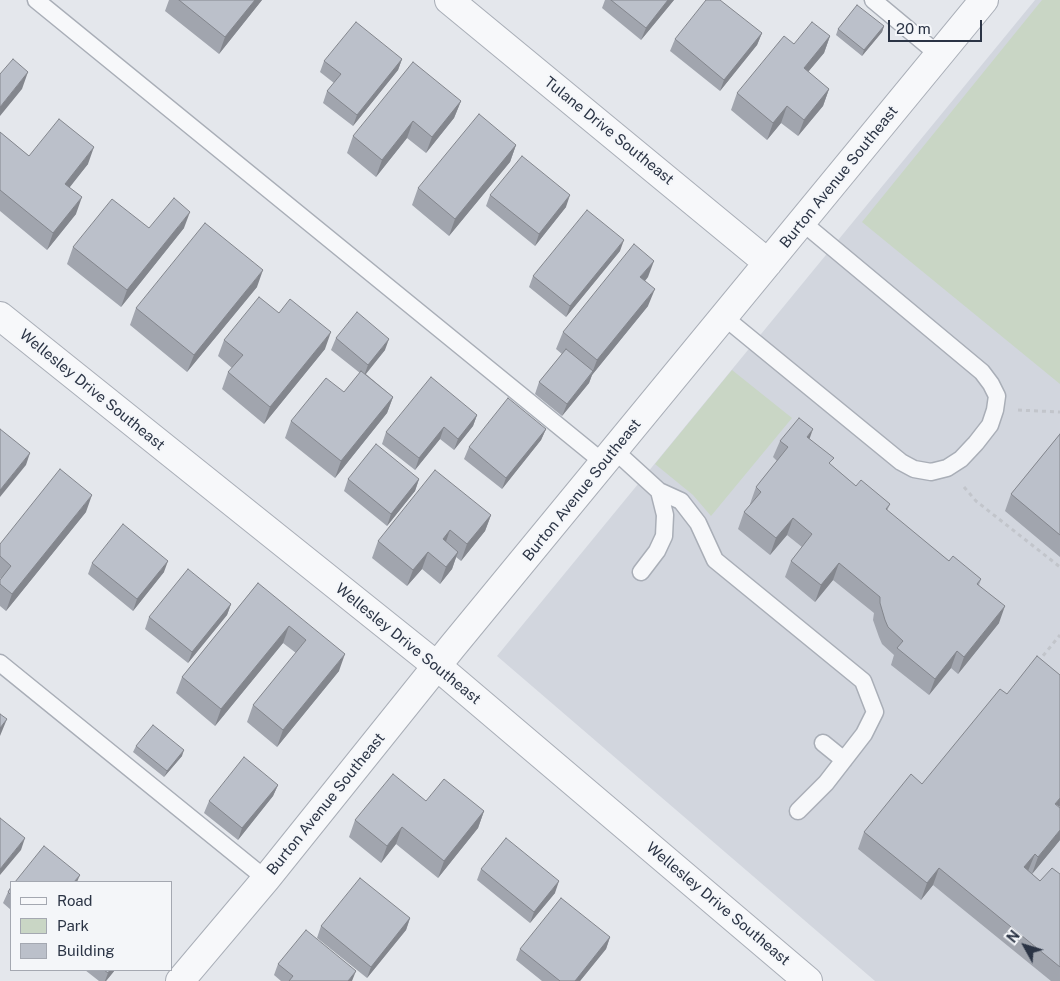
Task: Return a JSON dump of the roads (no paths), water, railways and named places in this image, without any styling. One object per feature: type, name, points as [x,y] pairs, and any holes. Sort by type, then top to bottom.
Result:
[{"type":"street","name":"Tulane Drive Southeast","points":[[449,0],[768,263]]},
{"type":"street","name":"Burton Avenue Southeast","points":[[180,981],[266,879],[437,666],[984,0]]},
{"type":"street","name":"Wellesley Drive Southeast","points":[[0,316],[437,666],[808,981]]},
{"type":"lane","points":[[36,0],[609,457],[659,491],[681,501],[698,523],[715,560],[863,681],[875,712],[864,734],[844,760],[798,811]]},
{"type":"lane","points":[[873,0],[939,54]]},
{"type":"lane","points":[[724,317],[901,462],[914,469],[931,472],[947,468],[961,459],[976,443],[990,425],[997,396],[982,372],[802,222]]},
{"type":"lane","points":[[641,572],[657,551],[664,536],[665,515],[659,491]]},
{"type":"lane","points":[[0,663],[266,879]]},
{"type":"lane","points":[[823,743],[844,760]]}]
